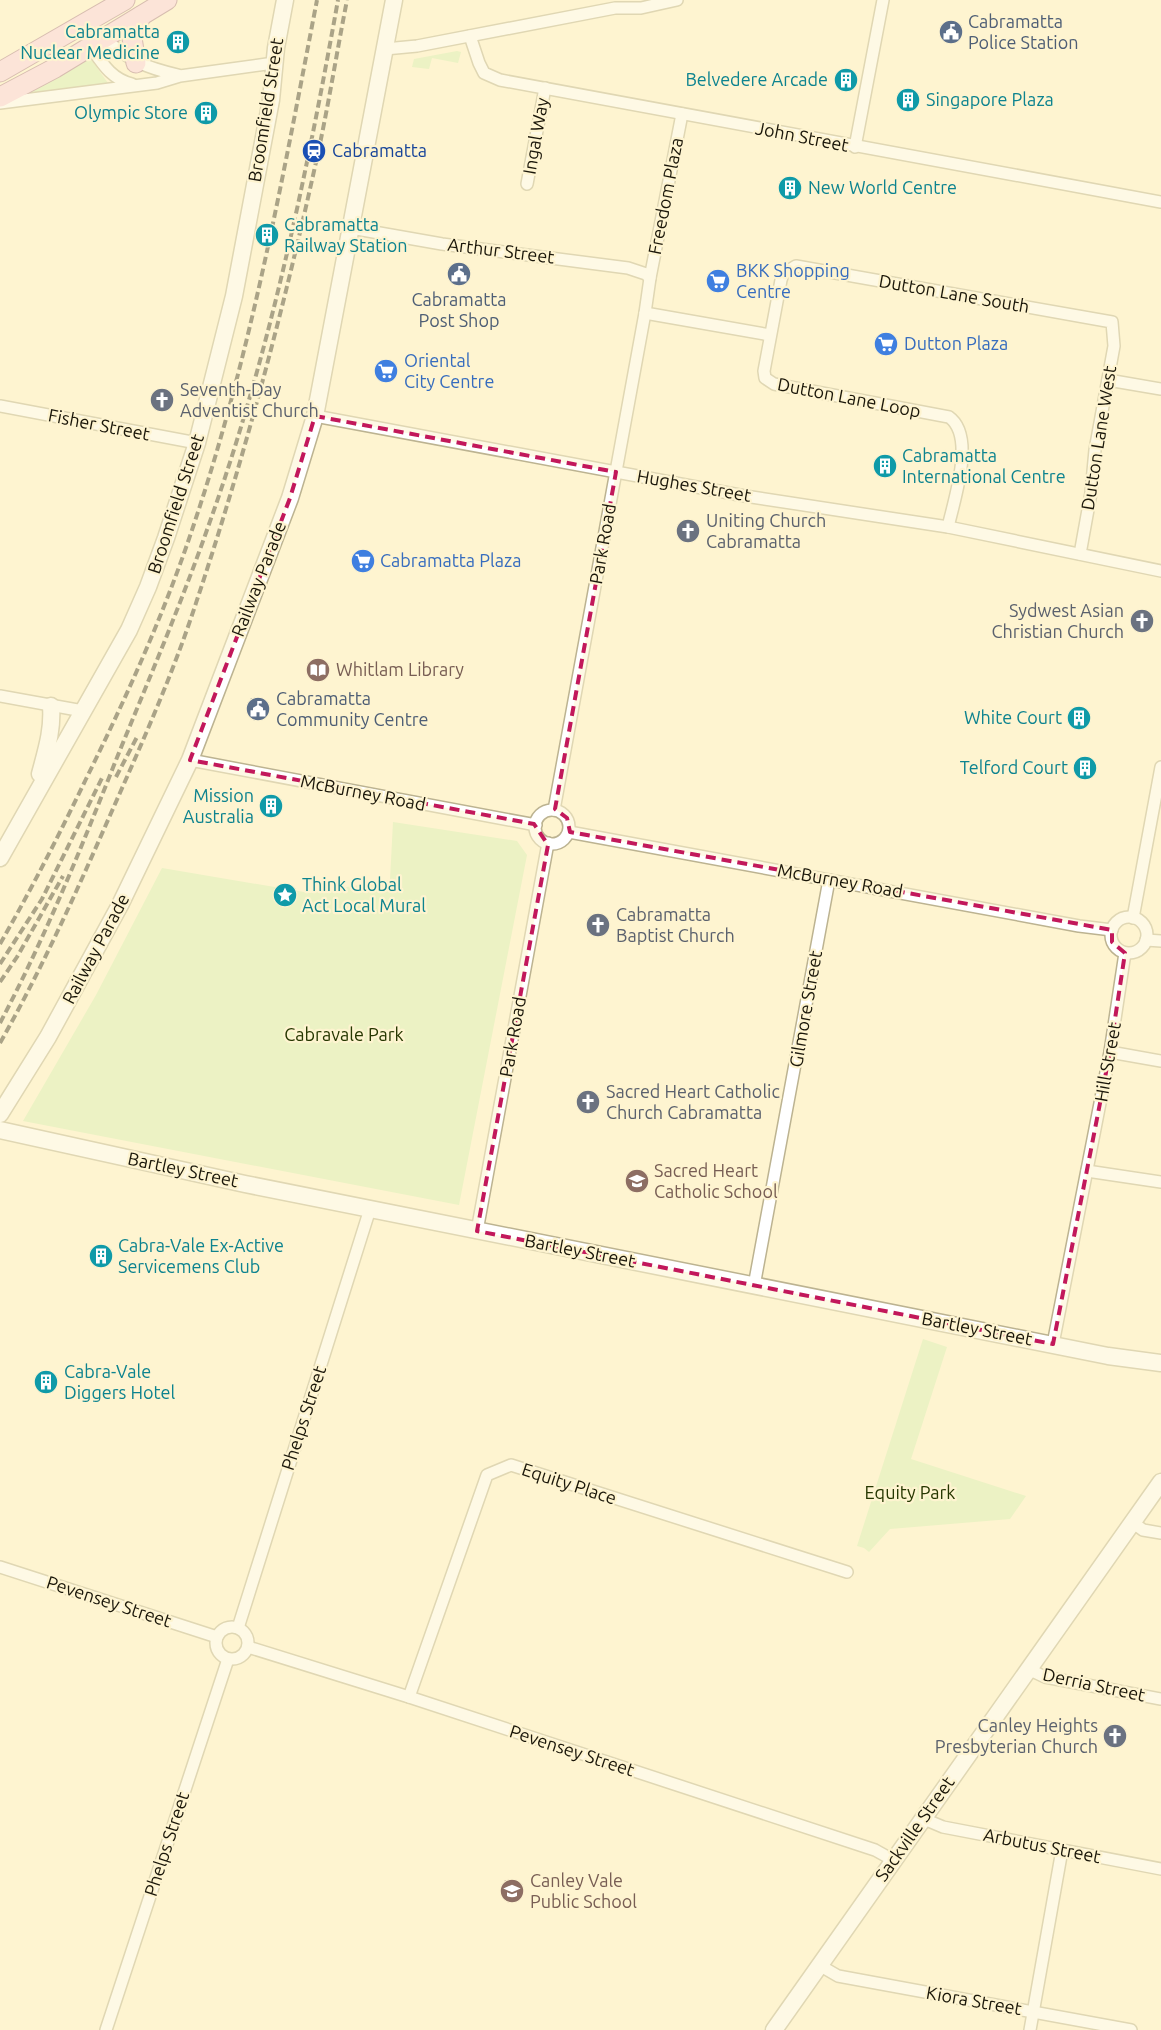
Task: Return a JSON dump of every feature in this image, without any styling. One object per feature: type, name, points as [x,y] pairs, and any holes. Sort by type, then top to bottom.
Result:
[{"type":"main road","points":[[0,72],[125,0]]},
{"type":"main road","points":[[0,97],[36,79],[167,0]]},
{"type":"main road","name":"Broomfield Street","points":[[0,858],[138,610],[166,538],[197,443],[234,296],[271,100],[274,63],[285,0]]},
{"type":"main road","name":"Railway Parade","points":[[0,1114],[48,1037],[120,905],[190,760],[290,498],[315,416],[394,0]]},
{"type":"main road","points":[[136,63],[132,38],[141,16]]},
{"type":"main road","points":[[85,23],[97,42]]},
{"type":"main road","points":[[36,793],[50,737],[51,706]]},
{"type":"main road","name":"Bartley Street","points":[[0,1130],[477,1231],[1108,1356],[1161,1363]]},
{"type":"main road","name":"Sackville Street","points":[[774,2030],[1161,1482]]},
{"type":"street","points":[[615,8],[628,0]]},
{"type":"street","points":[[385,49],[412,47],[615,8],[641,8],[677,0]]},
{"type":"street","points":[[855,147],[883,0]]},
{"type":"street","name":"John Street","points":[[470,36],[484,73],[500,80],[1161,202]]},
{"type":"street","points":[[97,42],[153,70],[180,76]]},
{"type":"street","points":[[97,42],[103,66],[114,77],[136,86]]},
{"type":"street","points":[[0,103],[157,83],[180,76],[274,63]]},
{"type":"street","name":"Ingal Way","points":[[527,184],[545,88]]},
{"type":"street","name":"Freedom Plaza","points":[[650,278],[682,114]]},
{"type":"street","name":"Arthur Street","points":[[351,228],[442,244],[628,268],[646,274],[650,278]]},
{"type":"street","name":"Dutton Lane South","points":[[796,266],[1112,322]]},
{"type":"street","name":"Dutton Lane Loop","points":[[796,266],[784,274],[781,280],[764,371],[765,378],[769,382],[949,417],[960,430],[962,458],[948,527]]},
{"type":"street","name":"Park Road","points":[[554,810],[646,313],[650,278]]},
{"type":"street","points":[[646,313],[770,336]]},
{"type":"street","name":"Dutton Lane West","points":[[1080,554],[1091,493],[1095,450],[1114,346],[1112,322]]},
{"type":"street","points":[[1108,380],[1161,388]]},
{"type":"street","name":"Fisher Street","points":[[0,406],[197,443]]},
{"type":"street","name":"Hughes Street","points":[[315,416],[745,496],[948,527],[1161,571]]},
{"type":"street","points":[[0,696],[83,711]]},
{"type":"street","name":"McBurney Road","points":[[190,760],[536,824]]},
{"type":"street","points":[[1133,918],[1161,767]]},
{"type":"street","points":[[554,810],[567,818],[569,832],[563,840],[554,844],[548,843],[540,838],[536,824],[537,819],[544,812],[554,810]]},
{"type":"street","name":"McBurney Road","points":[[569,832],[1079,926],[1112,930]]},
{"type":"street","name":"Park Road","points":[[477,1231],[548,843]]},
{"type":"street","name":"Gilmore Street","points":[[754,1286],[830,880]]},
{"type":"street","points":[[1123,918],[1133,918],[1143,924],[1146,929],[1146,940],[1141,949],[1125,953],[1112,942],[1112,930],[1118,921],[1123,918]]},
{"type":"street","points":[[1146,940],[1161,941]]},
{"type":"street","name":"Hill Street","points":[[1053,1344],[1110,1052],[1125,953]]},
{"type":"street","points":[[1110,1052],[1161,1061]]},
{"type":"street","points":[[1087,1171],[1161,1182]]},
{"type":"street","name":"Phelps Street","points":[[238,1628],[370,1209]]},
{"type":"street","name":"Equity Place","points":[[410,1698],[487,1475],[511,1465],[847,1572]]},
{"type":"street","points":[[1132,1522],[1143,1530],[1161,1533]]},
{"type":"street","name":"Pevensey Street","points":[[0,1567],[217,1637]]},
{"type":"street","points":[[238,1628],[246,1633],[248,1647],[243,1656],[233,1660],[228,1659],[218,1650],[217,1637],[223,1630],[238,1628]]},
{"type":"street","name":"Pevensey Street","points":[[248,1647],[876,1850],[893,1860]]},
{"type":"street","name":"Phelps Street","points":[[106,2030],[228,1659]]},
{"type":"street","name":"Derria Street","points":[[1028,1669],[1045,1677],[1161,1699]]},
{"type":"street","name":"Arbutus Street","points":[[924,1818],[943,1827],[1161,1869]]},
{"type":"street","points":[[1030,2030],[1062,1850]]},
{"type":"street","name":"Kiora Street","points":[[819,1965],[838,1976],[1131,2030]]},
{"type":"highlighted area","points":[[315,416],[616,472],[555,809],[567,818],[570,832],[1112,930],[1112,942],[1125,953],[1110,1052],[1053,1344],[477,1231],[548,845],[534,824],[190,760],[290,498]]},
{"type":"green space","points":[[457,51],[461,52],[458,63],[432,58],[429,69],[412,67],[414,59]]},
{"type":"green space","points":[[90,58],[108,83],[21,96],[81,61]]},
{"type":"green space","name":"Cabravale Park","points":[[393,822],[517,841],[527,855],[459,1205],[23,1121],[96,995],[162,868],[310,893],[390,880]]},
{"type":"green space","name":"Equity Park","points":[[923,1339],[947,1347],[911,1459],[1026,1496],[1010,1519],[890,1529],[869,1552],[857,1546]]},
{"type":"railway","points":[[0,944],[55,842],[116,717],[158,621],[183,557],[214,460],[249,330],[278,198],[317,0]]},
{"type":"railway","points":[[0,1023],[33,957],[77,857],[165,641],[230,463],[250,398],[284,266],[313,134],[338,0]]},
{"type":"railway","points":[[0,1043],[42,964],[92,856],[165,689],[196,603],[231,492],[278,323],[318,153],[347,0]]},
{"type":"railway","points":[[116,777],[137,737]]},
{"type":"railway","points":[[0,964],[42,899],[103,776]]},
{"type":"railway","points":[[0,982],[17,957],[63,876]]},
{"type":"place","name":"Cabramatta Police Station","points":[[951,32]]},
{"type":"place","name":"Cabramatta Nuclear Medicine","points":[[178,42]]},
{"type":"place","name":"Belvedere Arcade","points":[[846,80]]},
{"type":"place","name":"Singapore Plaza","points":[[908,100]]},
{"type":"place","name":"Olympic Store","points":[[206,113]]},
{"type":"place","name":"Cabramatta","points":[[314,151]]},
{"type":"place","name":"New World Centre","points":[[790,188]]},
{"type":"place","name":"Cabramatta Railway Station","points":[[267,235]]},
{"type":"place","name":"Cabramatta Post Shop","points":[[459,274]]},
{"type":"place","name":"BKK Shopping Centre","points":[[718,281]]},
{"type":"place","name":"Dutton Plaza","points":[[886,344]]},
{"type":"place","name":"Oriental City Centre","points":[[386,371]]},
{"type":"place","name":"Seventh-Day Adventist Church","points":[[162,400]]},
{"type":"place","name":"Cabramatta International Centre","points":[[885,466]]},
{"type":"place","name":"Uniting Church Cabramatta","points":[[688,531]]},
{"type":"place","name":"Cabramatta Plaza","points":[[363,561]]},
{"type":"place","name":"Sydwest Asian Christian Church","points":[[1142,621]]},
{"type":"place","name":"Whitlam Library","points":[[318,670]]},
{"type":"place","name":"Cabramatta Community Centre","points":[[258,709]]},
{"type":"place","name":"White Court","points":[[1079,718]]},
{"type":"place","name":"Telford Court","points":[[1085,768]]},
{"type":"place","name":"Mission Australia","points":[[271,806]]},
{"type":"place","name":"Think Global Act Local Mural","points":[[285,895]]},
{"type":"place","name":"Cabramatta Baptist Church","points":[[598,925]]},
{"type":"place","name":"Sacred Heart Catholic Church Cabramatta","points":[[588,1102]]},
{"type":"place","name":"Sacred Heart Catholic School","points":[[637,1181]]},
{"type":"place","name":"Cabra-Vale Ex-Active Servicemens Club","points":[[101,1256]]},
{"type":"place","name":"Cabra-Vale Diggers Hotel","points":[[46,1382]]},
{"type":"place","name":"Canley Heights Presbyterian Church","points":[[1115,1736]]},
{"type":"place","name":"Canley Vale Public School","points":[[512,1891]]}]
